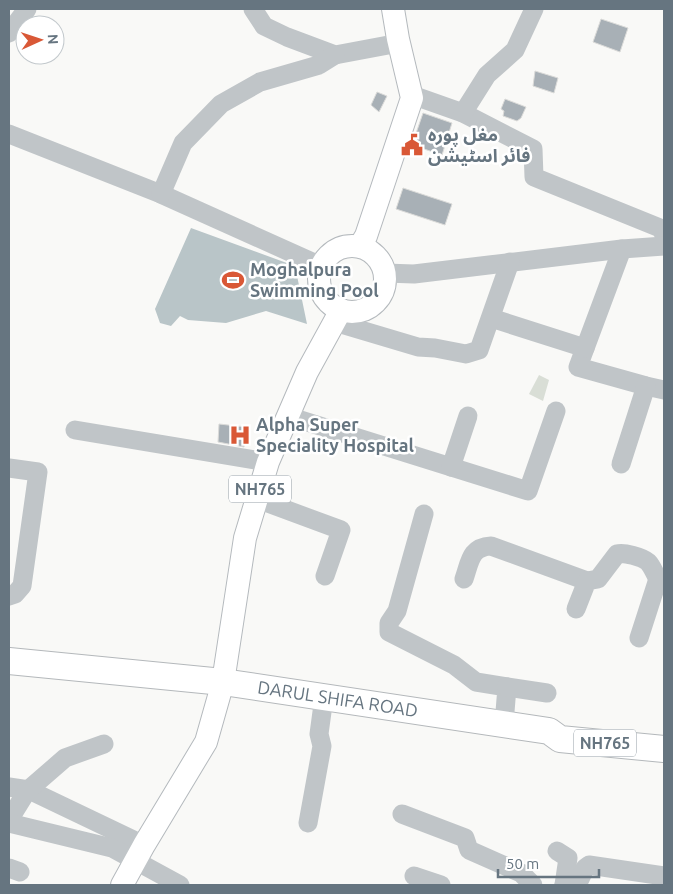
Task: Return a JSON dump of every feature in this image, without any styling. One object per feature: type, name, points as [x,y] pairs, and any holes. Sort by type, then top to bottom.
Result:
[{"type":"highway","name":"DARUL SHIFA ROAD","points":[[9,661],[223,682],[549,731],[560,739],[664,749]]},
{"type":"highway","name":"NH765","points":[[549,731],[563,728],[664,738]]},
{"type":"main road","points":[[360,246],[366,236],[383,188],[412,96],[393,9]]},
{"type":"main road","points":[[347,245],[360,246],[372,251],[381,261],[385,273],[385,286],[380,298],[370,307],[358,312],[338,316],[324,296],[319,284],[321,266],[334,250],[347,245]]},
{"type":"main road","name":"NH765","points":[[223,682],[245,538],[268,462],[307,372],[338,316]]},
{"type":"main road","points":[[122,885],[139,853],[206,742],[223,682]]},
{"type":"street","points":[[9,33],[27,9]]},
{"type":"street","points":[[252,9],[264,26],[287,38],[335,55]]},
{"type":"street","points":[[463,112],[487,75],[515,50],[534,9]]},
{"type":"street","points":[[161,194],[183,143],[221,104],[260,82],[319,65],[335,55],[399,43]]},
{"type":"street","points":[[412,96],[463,112],[533,148],[534,178],[660,228],[664,234]]},
{"type":"street","points":[[9,134],[161,194],[321,266]]},
{"type":"street","points":[[385,273],[414,274],[622,249],[664,246]]},
{"type":"street","points":[[622,249],[578,367],[664,390]]},
{"type":"street","points":[[338,316],[418,347],[466,354],[479,350],[492,318],[510,262]]},
{"type":"street","points":[[492,318],[585,348]]},
{"type":"street","points":[[621,464],[646,386]]},
{"type":"street","points":[[288,416],[528,491],[556,411]]},
{"type":"street","points":[[451,467],[468,416]]},
{"type":"street","points":[[75,430],[268,462]]},
{"type":"street","points":[[9,468],[38,472],[22,586],[15,594],[9,596]]},
{"type":"street","points":[[257,499],[341,530],[326,576]]},
{"type":"street","points":[[424,514],[397,611],[389,623],[389,632],[454,665],[476,682],[548,693]]},
{"type":"street","points":[[464,579],[474,552],[482,547],[491,546],[587,581],[598,579],[607,569],[614,556],[621,553],[646,560],[661,580],[639,638]]},
{"type":"street","points":[[576,609],[587,581]]},
{"type":"street","points":[[504,724],[507,687]]},
{"type":"street","points":[[308,822],[322,746],[319,734],[324,697]]},
{"type":"street","points":[[104,744],[65,758],[29,790],[9,821],[112,848],[139,853]]},
{"type":"street","points":[[9,787],[29,790],[139,853],[158,880],[180,885]]},
{"type":"street","points":[[402,814],[465,838],[469,850],[521,873],[524,882]]},
{"type":"street","points":[[557,851],[568,858],[564,885],[580,880],[585,868],[589,865],[664,876]]},
{"type":"street","points":[[414,876],[441,885]]},
{"type":"shaded area","name":"Moghalpura Swimming Pool","points":[[191,228],[295,266],[307,324],[266,311],[226,323],[188,320],[180,316],[171,326],[160,323],[155,309]]},
{"type":"shaded area","points":[[539,375],[549,380],[543,401],[529,394]]},
{"type":"building","points":[[601,19],[628,28],[620,52],[593,42]]},
{"type":"building","points":[[535,71],[558,78],[554,93],[533,86]]},
{"type":"building","points":[[377,92],[387,96],[379,112],[371,105]]},
{"type":"building","points":[[505,99],[526,107],[521,118],[517,121],[503,116],[504,111],[501,109]]},
{"type":"building","points":[[423,113],[452,123],[442,155],[412,145]]},
{"type":"building","points":[[403,188],[452,204],[445,225],[396,209]]},
{"type":"building","points":[[219,424],[246,427],[244,447],[218,442]]},
{"type":"place","name":"مغل پورہ فائر اسٹیشن","points":[[412,145]]},
{"type":"place","name":"Moghalpura Swimming Pool","points":[[233,280]]},
{"type":"place","name":"Alpha Super Speciality Hospital","points":[[240,435]]}]
